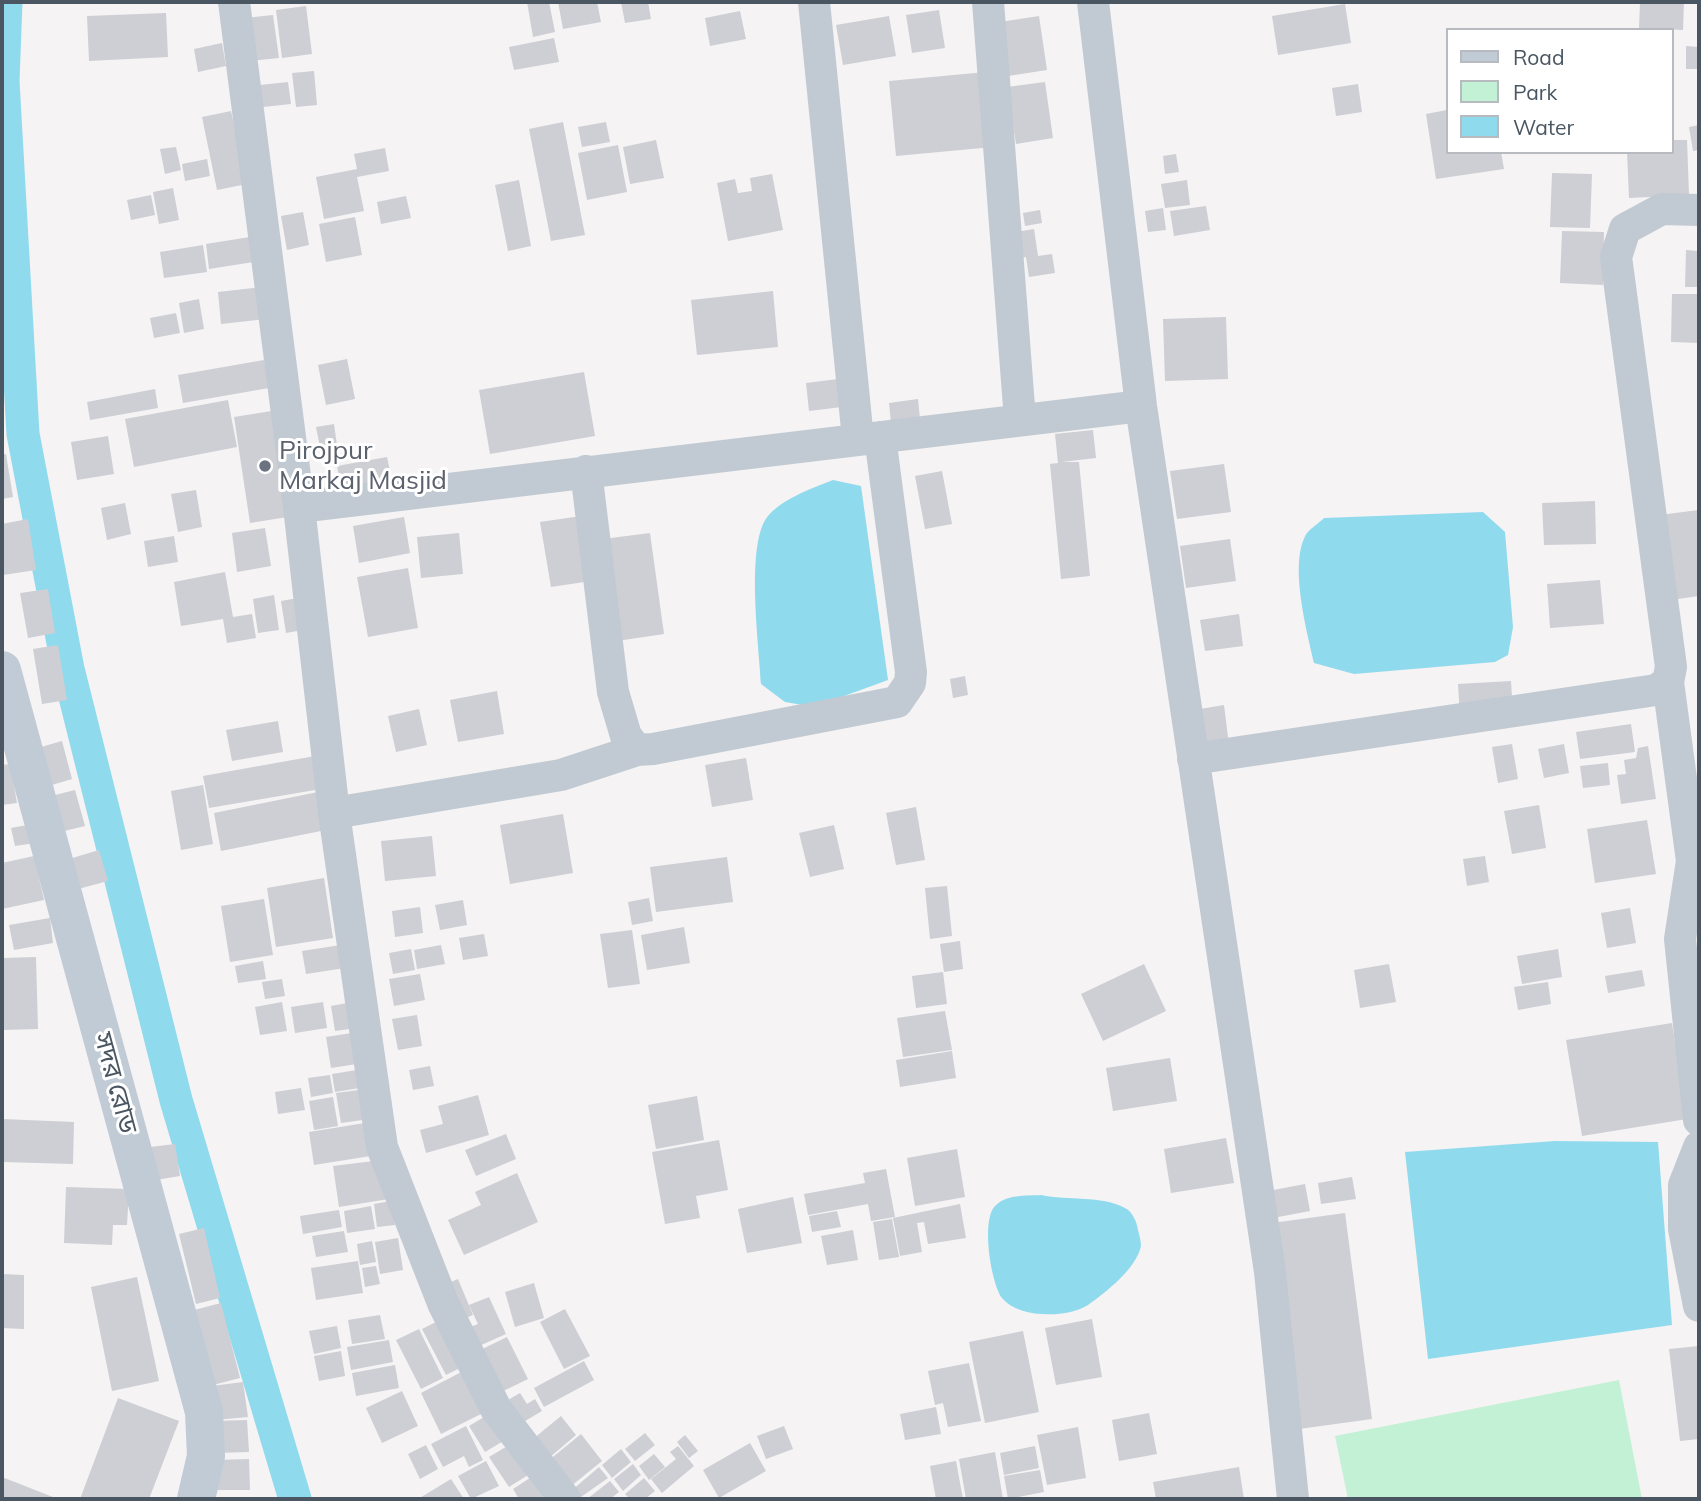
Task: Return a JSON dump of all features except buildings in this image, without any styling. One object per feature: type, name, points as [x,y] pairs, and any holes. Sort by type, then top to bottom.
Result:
[{"type":"street","points":[[234,2],[299,507],[334,813],[382,1147],[443,1303],[496,1409],[565,1499]]},
{"type":"street","points":[[334,813],[561,775],[637,750],[897,702],[910,683],[911,672],[869,438],[814,2]]},
{"type":"street","points":[[988,2],[1020,420]]},
{"type":"street","points":[[1093,2],[1141,406],[1270,1272],[1293,1499]]},
{"type":"street","points":[[1699,210],[1662,209],[1625,229],[1616,257],[1671,667],[1668,682],[1692,861],[1680,939],[1699,1119]]},
{"type":"street","points":[[299,507],[1141,406]]},
{"type":"street","points":[[586,471],[613,692],[626,736],[637,750]]},
{"type":"street","name":"সদর রোড","points":[[2,670],[204,1412],[206,1456],[196,1499]]},
{"type":"street","points":[[1193,758],[1656,690],[1668,682]]},
{"type":"street","points":[[1699,1147],[1685,1185],[1684,1229],[1699,1306]]},
{"type":"green space","points":[[1619,1380],[1642,1499],[1348,1499],[1335,1436]]},
{"type":"water","points":[[833,480],[861,486],[888,680],[814,707],[785,702],[761,684],[755,601],[756,556],[759,537],[769,514],[795,496]]},
{"type":"water","points":[[1483,512],[1505,532],[1513,627],[1508,655],[1495,662],[1354,674],[1314,663],[1299,578],[1302,546],[1311,529],[1324,518]]},
{"type":"water","points":[[1555,1141],[1658,1142],[1672,1325],[1428,1359],[1405,1152]]},
{"type":"water","points":[[1041,1195],[1116,1204],[1130,1212],[1137,1224],[1141,1246],[1127,1271],[1088,1305],[1069,1312],[1044,1314],[1020,1310],[1002,1298],[994,1279],[988,1237],[991,1213],[995,1206],[1005,1199]]},
{"type":"waterway","points":[[6,2],[3,81],[23,434],[68,669],[176,1100],[295,1499]]},
{"type":"place","name":"Pirojpur Markaj Masjid","points":[[265,466]]}]
